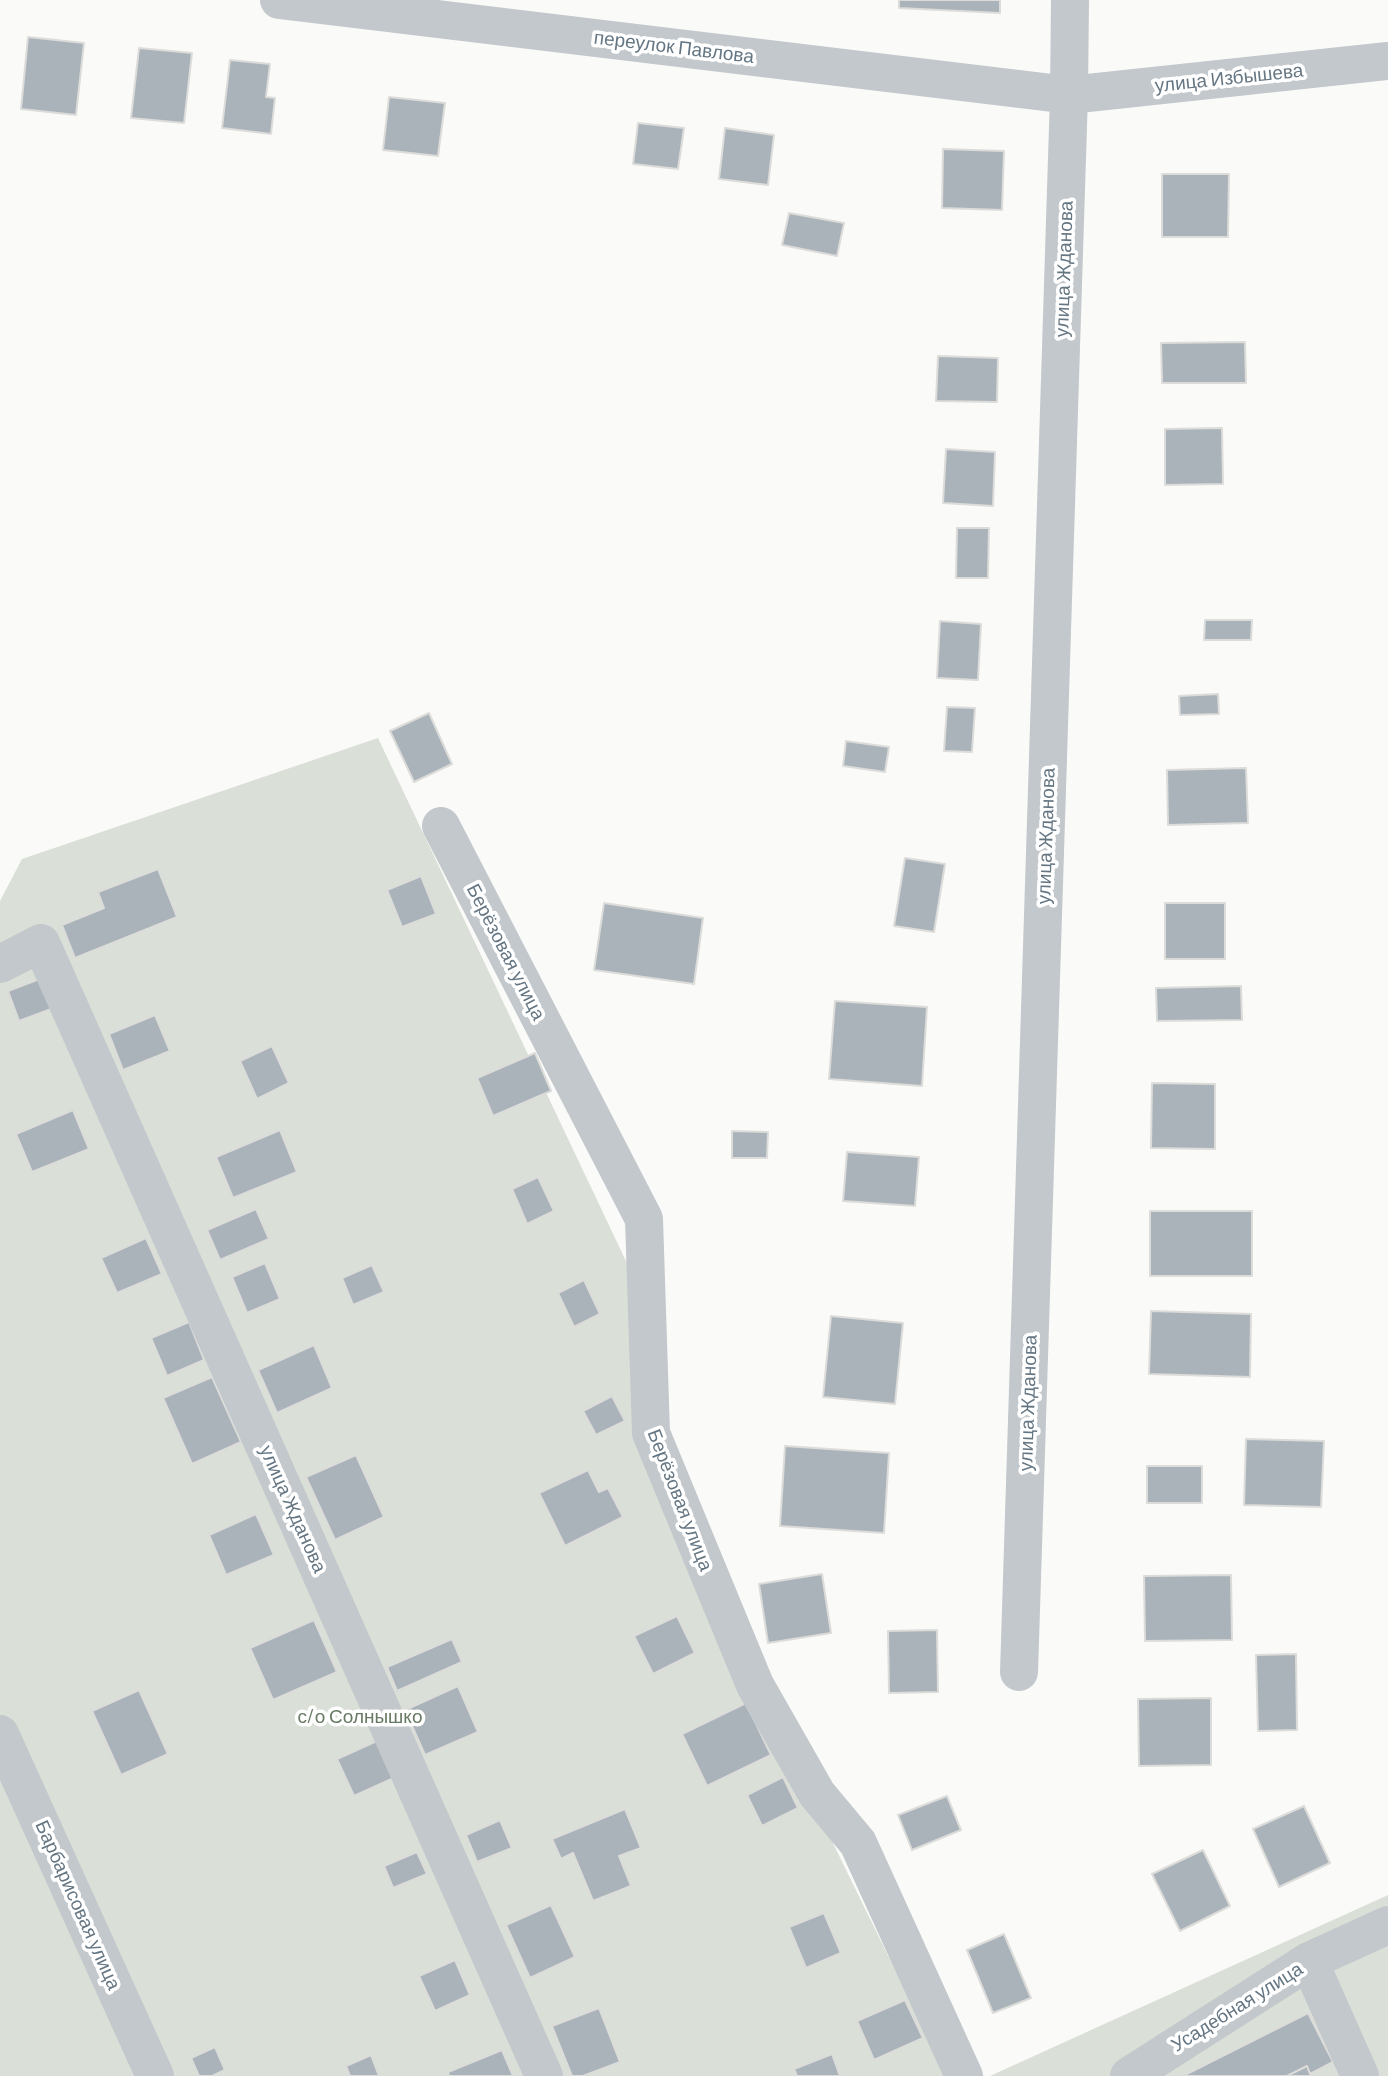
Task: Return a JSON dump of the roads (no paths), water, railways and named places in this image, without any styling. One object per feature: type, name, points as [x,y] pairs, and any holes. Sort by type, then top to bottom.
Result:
[{"type":"street","name":"переулок Павлова","points":[[278,0],[1069,95]]},
{"type":"street","name":"улица Жданова","points":[[1019,1672],[1070,0]]},
{"type":"street","name":"улица Избышева","points":[[1069,95],[1388,61]]},
{"type":"street","name":"Берёзовая улица","points":[[441,826],[644,1219],[651,1433],[755,1685],[817,1794],[858,1843],[964,2076]]},
{"type":"street","name":"улица Жданова","points":[[0,964],[41,943],[544,2076]]},
{"type":"street","name":"Барбарисовая улица","points":[[0,1734],[155,2076]]},
{"type":"street","name":"Усадебная улица","points":[[1129,2076],[1309,1961],[1388,1925]]},
{"type":"street","points":[[1309,1961],[1360,2076]]},
{"type":"park label","name":"с/о Солнышко","points":[[360,1717]]}]
